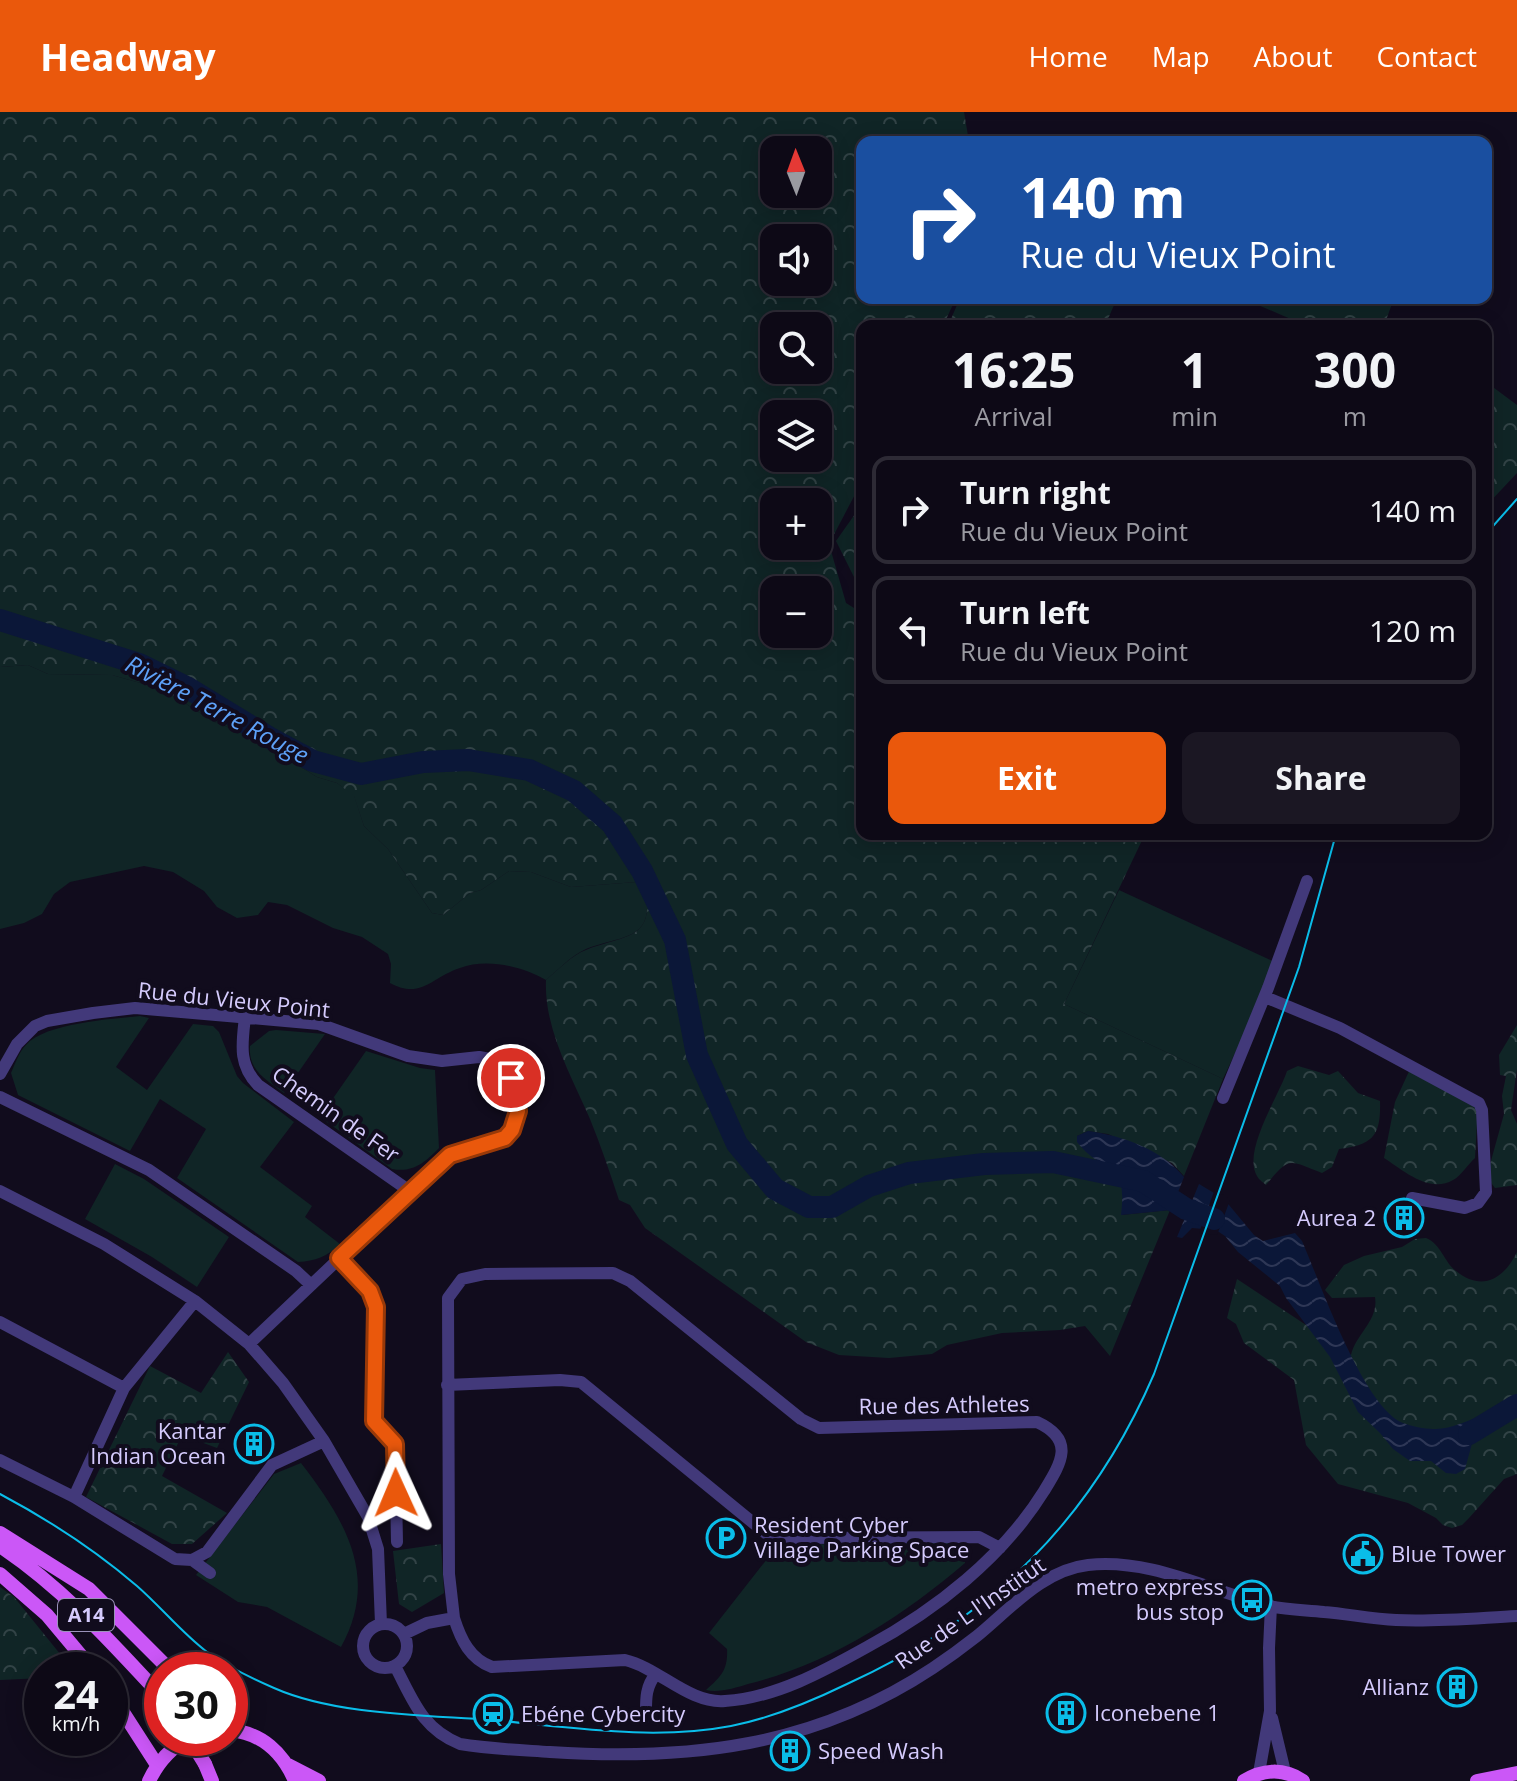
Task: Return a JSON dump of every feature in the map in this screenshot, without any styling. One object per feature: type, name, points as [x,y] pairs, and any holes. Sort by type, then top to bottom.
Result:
[{"type":"main road","points":[[0,1533],[89,1589],[152,1652]]},
{"type":"main road","name":"A14","points":[[0,1546],[66,1596],[144,1677]]},
{"type":"main road","points":[[0,1574],[47,1615],[78,1652]]},
{"type":"main road","points":[[128,1720],[157,1765]]},
{"type":"main road","points":[[248,1734],[266,1743],[288,1765],[319,1781]]},
{"type":"main road","points":[[149,1781],[165,1756]]},
{"type":"main road","points":[[200,1756],[212,1781]]},
{"type":"main road","points":[[288,1765],[295,1781]]},
{"type":"main road","points":[[1244,1781],[1259,1773],[1285,1772],[1303,1781]]},
{"type":"main road","points":[[1477,1781],[1517,1773]]},
{"type":"street","points":[[1223,1098],[1265,997],[1307,881]]},
{"type":"street","points":[[1265,997],[1340,1028],[1479,1103],[1482,1110],[1486,1192],[1478,1203],[1465,1208],[1412,1198]]},
{"type":"street","name":"Rue du Vieux Point","points":[[0,1074],[23,1036],[35,1026],[47,1021],[135,1008],[319,1024],[408,1056],[442,1061],[479,1057],[496,1060],[502,1065],[511,1078],[518,1104],[512,1130],[494,1143],[450,1155],[249,1344]]},
{"type":"street","name":"Chemin de Fer","points":[[245,1017],[242,1057],[248,1074],[258,1085],[411,1192]]},
{"type":"street","points":[[0,1097],[149,1170],[285,1263],[310,1284]]},
{"type":"street","points":[[0,1191],[104,1244],[195,1301],[249,1344],[283,1383],[324,1441],[368,1517],[378,1549],[381,1624]]},
{"type":"street","points":[[339,1258],[370,1291],[376,1307],[374,1421],[395,1444],[397,1542]]},
{"type":"street","name":"Rue des Athletes","points":[[613,1273],[630,1281],[801,1419],[819,1428],[1037,1422],[1052,1429],[1059,1439],[1063,1451],[1060,1464],[1031,1512],[1000,1548],[947,1596],[869,1647],[763,1695],[722,1702],[702,1698],[638,1663],[625,1660],[492,1667],[478,1662],[465,1645],[454,1618],[449,1574],[448,1298],[462,1279],[485,1274],[613,1273]]},
{"type":"street","points":[[74,1497],[124,1388],[195,1301]]},
{"type":"street","points":[[0,1322],[124,1388]]},
{"type":"street","points":[[447,1385],[560,1380],[581,1382],[768,1535],[796,1538],[979,1537],[1000,1548]]},
{"type":"street","points":[[0,1460],[74,1497],[175,1559],[192,1560],[207,1552],[272,1465],[324,1441]]},
{"type":"street","points":[[192,1560],[210,1573]]},
{"type":"street","name":"Rue de L l'Institut","points":[[395,1666],[426,1723],[447,1739],[460,1744],[617,1756],[669,1755],[755,1743],[857,1710],[948,1658],[1016,1601],[1052,1577],[1085,1565],[1113,1564],[1160,1572],[1271,1606],[1395,1620],[1441,1621],[1517,1616]]},
{"type":"street","points":[[1259,1773],[1270,1711],[1271,1606]]},
{"type":"street","points":[[404,1634],[427,1623],[454,1618]]},
{"type":"street","points":[[381,1624],[394,1625],[407,1641],[405,1656],[395,1666],[375,1667],[365,1658],[364,1637],[374,1626],[381,1624]]},
{"type":"street","points":[[646,1717],[646,1693],[649,1682],[656,1674]]},
{"type":"street","points":[[1270,1711],[1285,1772]]},
{"type":"green space","points":[[0,112],[964,112],[968,136],[856,136],[856,304],[953,304],[946,320],[856,320],[856,492],[832,538],[832,488],[760,488],[760,560],[832,560],[832,554],[846,603],[856,609],[856,840],[1142,840],[1064,1004],[1223,1079],[1184,1176],[1172,1163],[1108,1134],[1088,1131],[1077,1136],[1097,1160],[1112,1166],[1121,1179],[1124,1195],[1122,1215],[1170,1210],[1110,1356],[1085,1326],[1002,1333],[947,1345],[932,1354],[889,1358],[839,1355],[806,1342],[645,1228],[630,1205],[619,1200],[594,1129],[554,1034],[546,980],[581,952],[624,938],[641,927],[646,918],[645,889],[636,882],[571,887],[531,872],[509,871],[481,890],[470,893],[443,915],[432,913],[388,849],[364,826],[354,796],[337,783],[317,777],[251,736],[212,721],[155,687],[112,675],[48,674],[28,665],[0,667]]},
{"type":"green space","points":[[957,304],[1114,304],[1108,320],[951,320]]},
{"type":"green space","points":[[1256,304],[1392,304],[1386,320],[1293,320]]},
{"type":"green space","points":[[1492,386],[1517,405],[1517,473],[1492,500]]},
{"type":"green space","points":[[856,513],[856,581],[836,541]]},
{"type":"green space","points":[[28,665],[48,674],[112,675],[155,687],[212,721],[251,736],[317,777],[337,783],[354,795],[364,826],[388,849],[432,913],[443,915],[470,893],[481,890],[509,871],[531,872],[571,887],[636,882],[645,889],[646,918],[634,933],[586,949],[546,980],[515,967],[481,964],[460,968],[426,985],[410,989],[390,983],[388,954],[362,937],[333,928],[287,905],[268,902],[258,915],[237,918],[217,907],[204,891],[173,872],[144,866],[70,882],[54,894],[42,914],[24,923],[0,929],[0,667]]},
{"type":"green space","points":[[1119,890],[1277,963],[1223,1079],[1064,1004]]},
{"type":"green space","points":[[140,1016],[149,1018],[116,1067],[147,1090],[193,1024],[213,1026],[219,1032],[237,1076],[294,1122],[260,1167],[312,1206],[305,1217],[340,1244],[320,1258],[298,1262],[177,1178],[206,1129],[160,1099],[130,1151],[18,1095],[11,1073],[21,1051],[35,1038],[80,1023]]},
{"type":"green space","points":[[1517,1025],[1517,1069],[1511,1110],[1517,1124],[1517,1185],[1495,1188],[1489,1180],[1489,1168],[1504,1114],[1502,1096],[1506,1076],[1500,1075],[1499,1055]]},
{"type":"green space","points":[[269,1031],[325,1034],[284,1093],[260,1074],[250,1055],[250,1046]]},
{"type":"green space","points":[[366,1051],[435,1070],[439,1148],[413,1168],[392,1169],[320,1117]]},
{"type":"green space","points":[[1298,1066],[1329,1075],[1338,1071],[1358,1093],[1380,1101],[1379,1123],[1373,1137],[1367,1141],[1339,1149],[1332,1167],[1322,1173],[1290,1163],[1266,1185],[1258,1177],[1254,1165],[1258,1138],[1287,1071]]},
{"type":"green space","points":[[1411,1067],[1478,1105],[1475,1158],[1456,1178],[1444,1184],[1417,1179],[1384,1158],[1395,1102]]},
{"type":"green space","points":[[115,1164],[144,1179],[229,1237],[197,1287],[85,1219]]},
{"type":"green space","points":[[1426,1238],[1435,1244],[1456,1271],[1475,1281],[1491,1280],[1499,1275],[1517,1252],[1517,1474],[1504,1479],[1462,1525],[1452,1528],[1408,1503],[1338,1484],[1306,1445],[1294,1380],[1244,1343],[1236,1324],[1227,1318],[1237,1279],[1351,1355],[1374,1313],[1375,1297],[1332,1298],[1325,1290],[1344,1265],[1364,1256],[1402,1247],[1415,1239]]},
{"type":"green space","points":[[228,1352],[249,1382],[217,1448],[182,1435],[162,1476],[227,1513],[192,1544],[172,1544],[86,1497],[150,1366],[201,1393]]},
{"type":"green space","points":[[301,1463],[343,1528],[357,1573],[357,1597],[352,1621],[341,1647],[267,1607],[238,1602],[196,1575],[274,1474]]},
{"type":"green space","points":[[952,1542],[966,1549],[965,1563],[890,1620],[807,1664],[727,1690],[706,1690],[723,1672],[727,1656],[727,1649],[709,1633],[778,1545]]},
{"type":"green space","points":[[441,1544],[444,1593],[412,1612],[399,1604],[393,1551]]},
{"type":"green space","points":[[0,1587],[14,1597],[58,1652],[24,1652],[24,1679],[0,1680]]},
{"type":"water","points":[[1088,1131],[1140,1145],[1175,1167],[1184,1177],[1171,1210],[1121,1215],[1121,1184],[1117,1175],[1077,1142],[1077,1136]]},
{"type":"water","points":[[1199,1184],[1224,1199],[1254,1235],[1263,1241],[1295,1233],[1302,1241],[1358,1369],[1388,1412],[1403,1423],[1430,1429],[1453,1426],[1487,1414],[1496,1420],[1473,1440],[1465,1469],[1456,1474],[1446,1473],[1431,1461],[1410,1461],[1393,1449],[1358,1412],[1330,1357],[1280,1286],[1238,1252],[1225,1236],[1216,1230],[1192,1228],[1182,1238],[1177,1237]]},
{"type":"pier","points":[[1215,1189],[1230,1200],[1217,1235],[1199,1233]]},
{"type":"waterway","name":"Rivière Terre Rouge","points":[[0,620],[139,664],[188,688],[313,761],[361,774],[423,762],[468,760],[529,770],[574,791],[612,824],[642,871],[675,940],[697,1055],[737,1144],[775,1189],[809,1207],[832,1207],[869,1186],[909,1173],[984,1164],[1053,1162],[1143,1181],[1186,1209],[1214,1219]]},
{"type":"waterway","name":"Rivière Terre Rouge","points":[[1469,1434],[1517,1405]]},
{"type":"tram line","points":[[1492,527],[1517,499]]},
{"type":"tram line","points":[[0,1494],[54,1525],[105,1560],[207,1652],[274,1688],[324,1704],[409,1715],[641,1733],[672,1732],[731,1726],[761,1719],[847,1684],[899,1658],[947,1628],[991,1595],[1031,1559],[1067,1519],[1100,1475],[1129,1427],[1154,1374],[1299,967],[1334,840]]},
{"type":"place","name":"Aurea 2","points":[[1404,1218]]},
{"type":"place","name":"Kantar Indian Ocean","points":[[254,1444]]},
{"type":"place","name":"Resident Cyber Village Parking Space","points":[[726,1538]]},
{"type":"place","name":"Blue Tower","points":[[1363,1554]]},
{"type":"place","name":"metro express bus stop","points":[[1252,1600]]},
{"type":"place","name":"Allianz","points":[[1457,1687]]},
{"type":"place","name":"Iconebene 1","points":[[1066,1713]]},
{"type":"place","name":"Ebéne Cybercity","points":[[493,1714]]},
{"type":"place","name":"Speed Wash","points":[[790,1751]]},
{"type":"route","points":[[396,1493],[395,1444],[374,1421],[376,1307],[370,1291],[339,1258],[450,1155],[505,1138],[512,1130],[518,1111],[511,1078]]}]
